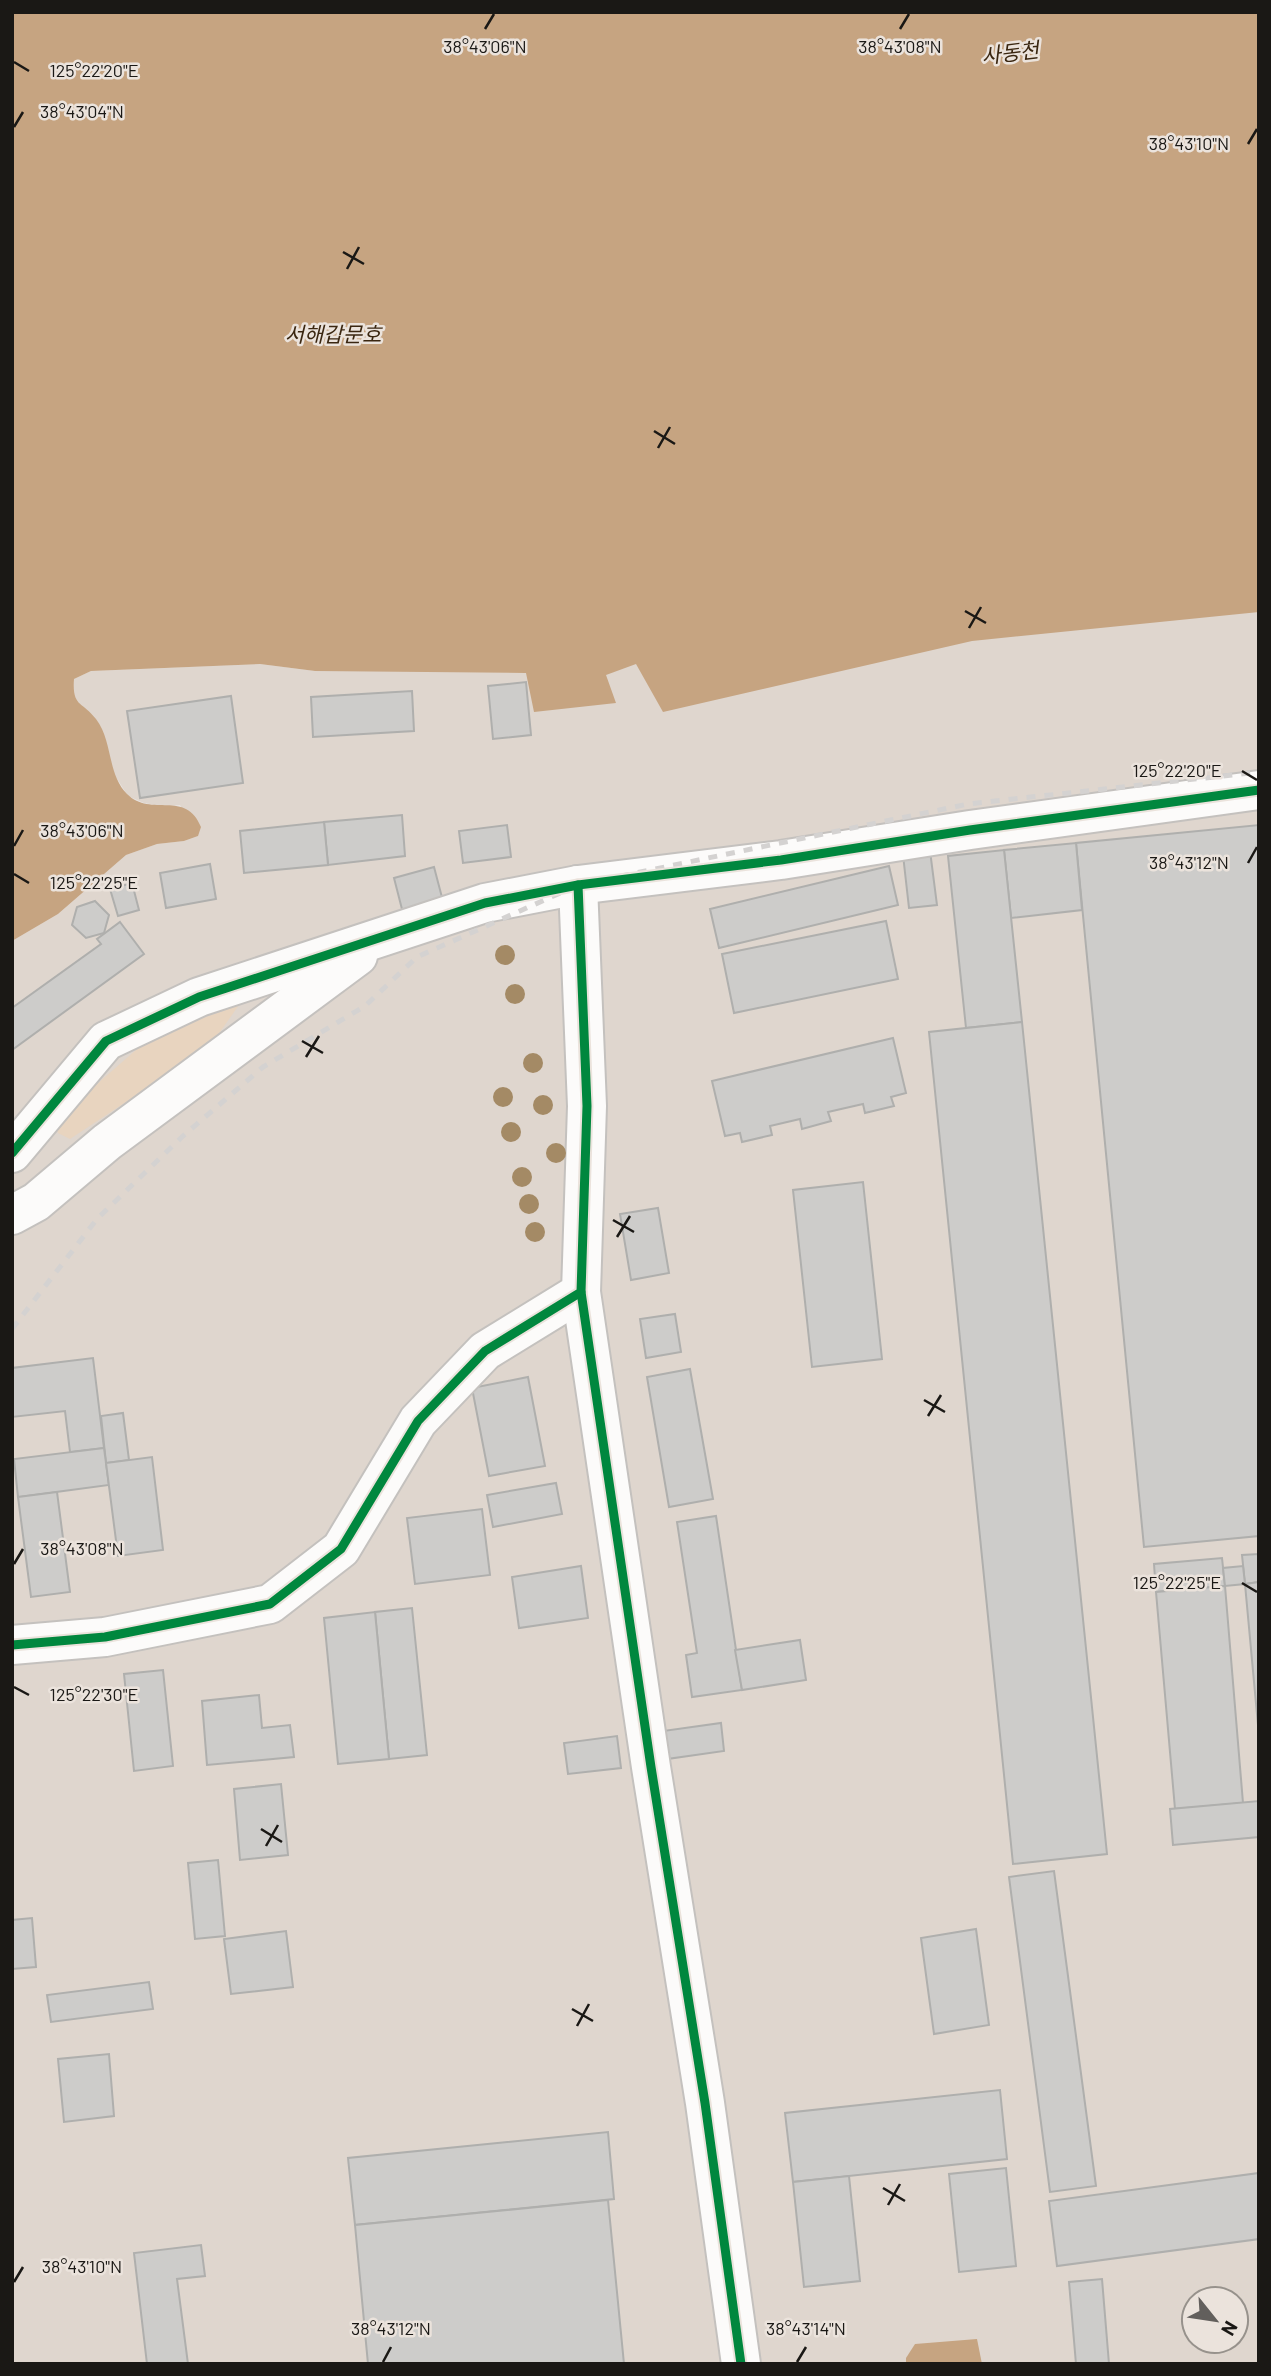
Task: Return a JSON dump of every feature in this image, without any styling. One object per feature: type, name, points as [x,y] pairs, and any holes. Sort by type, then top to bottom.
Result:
[{"type":"street","points":[[12,1153],[106,1041],[200,997],[485,903],[578,885],[781,860],[906,839],[1259,790]]},
{"type":"street","points":[[578,885],[587,1106],[581,1292],[651,1767],[705,2103],[741,2364]]},
{"type":"street","points":[[12,1215],[36,1202],[107,1142],[385,936]]},
{"type":"street","points":[[12,1644],[105,1637],[270,1604],[341,1549],[418,1421],[485,1351],[581,1292]]},
{"type":"shaded area","points":[[1259,12],[1259,2364],[12,2364],[12,941],[58,914],[126,855],[157,844],[184,841],[198,836],[180,805],[160,806],[128,796],[114,774],[96,720],[73,695],[74,679],[91,671],[260,664],[315,671],[401,671]]},
{"type":"shaded area","points":[[239,1005],[215,1039],[185,1063],[70,1139],[58,1133],[55,1127],[58,1118],[152,1036]]},
{"type":"water","points":[[12,12],[1259,12],[1259,612],[972,641],[663,712],[636,664],[606,675],[616,703],[534,712],[526,673],[315,671],[260,664],[91,671],[74,679],[76,699],[91,713],[101,728],[121,786],[136,801],[186,809],[201,827],[198,836],[184,841],[157,844],[126,855],[58,914],[12,941]]},
{"type":"water","points":[[977,2339],[982,2364],[906,2364],[906,2358],[915,2344]]},
{"type":"building","points":[[526,682],[531,735],[493,739],[488,686]]},
{"type":"building","points":[[412,691],[414,731],[313,737],[311,697]]},
{"type":"building","points":[[231,696],[243,783],[140,798],[127,711]]},
{"type":"building","points":[[402,815],[405,856],[328,865],[324,822]]},
{"type":"building","points":[[324,822],[328,865],[244,873],[240,831]]},
{"type":"building","points":[[507,825],[511,857],[463,863],[459,831]]},
{"type":"building","points":[[1259,825],[1259,1536],[1144,1547],[1076,843]]},
{"type":"building","points":[[929,843],[937,905],[909,908],[902,846]]},
{"type":"building","points":[[1076,843],[1082,910],[1011,918],[1004,850]]},
{"type":"building","points":[[1004,850],[1022,1022],[966,1028],[948,856]]},
{"type":"building","points":[[210,864],[216,899],[166,908],[160,873]]},
{"type":"building","points":[[889,866],[898,905],[719,948],[710,909]]},
{"type":"building","points":[[434,867],[444,905],[404,917],[394,878]]},
{"type":"building","points":[[132,883],[139,910],[118,916],[110,889]]},
{"type":"building","points":[[95,901],[109,915],[104,933],[86,938],[72,925],[77,907]]},
{"type":"building","points":[[886,921],[898,979],[734,1013],[722,954]]},
{"type":"building","points":[[120,922],[144,954],[12,1050],[12,1008],[101,944],[97,939]]},
{"type":"building","points":[[1022,1022],[1107,1854],[1013,1864],[929,1032]]},
{"type":"building","points":[[893,1038],[906,1093],[891,1097],[894,1106],[865,1113],[863,1104],[828,1112],[831,1121],[802,1129],[800,1119],[770,1126],[772,1135],[742,1142],[740,1133],[725,1136],[712,1081]]},
{"type":"building","points":[[863,1182],[882,1359],[812,1367],[793,1190]]},
{"type":"building","points":[[658,1208],[669,1273],[631,1280],[620,1214]]},
{"type":"building","points":[[675,1314],[681,1352],[646,1358],[640,1319]]},
{"type":"building","points":[[93,1358],[104,1448],[70,1452],[65,1411],[12,1417],[12,1368]]},
{"type":"building","points":[[690,1369],[713,1499],[669,1507],[647,1377]]},
{"type":"building","points":[[528,1377],[545,1466],[489,1476],[472,1388]]},
{"type":"building","points":[[123,1413],[129,1460],[106,1463],[101,1416]]},
{"type":"building","points":[[104,1448],[109,1485],[18,1497],[14,1459]]},
{"type":"building","points":[[152,1457],[163,1550],[118,1556],[106,1463]]},
{"type":"building","points":[[556,1483],[562,1514],[493,1527],[487,1495]]},
{"type":"building","points":[[57,1492],[70,1592],[31,1597],[18,1497]]},
{"type":"building","points":[[482,1509],[490,1575],[415,1584],[407,1518]]},
{"type":"building","points":[[716,1516],[742,1690],[692,1697],[686,1655],[697,1653],[677,1522]]},
{"type":"building","points":[[1259,1554],[1259,1582],[1245,1584],[1242,1555]]},
{"type":"building","points":[[1222,1558],[1225,1586],[1156,1592],[1154,1564]]},
{"type":"building","points":[[581,1566],[588,1618],[519,1628],[512,1577]]},
{"type":"building","points":[[1243,1566],[1245,1584],[1225,1586],[1223,1568]]},
{"type":"building","points":[[1259,1582],[1259,1736],[1245,1584]]},
{"type":"building","points":[[1225,1586],[1243,1803],[1175,1809],[1156,1592]]},
{"type":"building","points":[[412,1608],[427,1755],[389,1759],[375,1612]]},
{"type":"building","points":[[375,1612],[389,1759],[338,1764],[324,1618]]},
{"type":"building","points":[[800,1640],[806,1680],[742,1690],[735,1650]]},
{"type":"building","points":[[163,1670],[173,1766],[134,1771],[124,1674]]},
{"type":"building","points":[[259,1695],[262,1728],[290,1725],[294,1757],[207,1765],[202,1701]]},
{"type":"building","points":[[721,1723],[724,1751],[667,1759],[663,1731]]},
{"type":"building","points":[[617,1736],[621,1768],[568,1774],[564,1743]]},
{"type":"building","points":[[281,1784],[288,1855],[240,1860],[234,1789]]},
{"type":"building","points":[[1259,1801],[1259,1837],[1173,1845],[1170,1809]]},
{"type":"building","points":[[218,1860],[225,1936],[195,1939],[188,1863]]},
{"type":"building","points":[[1054,1871],[1096,2186],[1050,2192],[1009,1877]]},
{"type":"building","points":[[32,1918],[36,1967],[12,1969],[12,1920]]},
{"type":"building","points":[[976,1929],[989,2025],[934,2034],[921,1938]]},
{"type":"building","points":[[286,1931],[293,1987],[231,1994],[224,1939]]},
{"type":"building","points":[[149,1982],[153,2009],[51,2022],[47,1995]]},
{"type":"building","points":[[109,2054],[114,2116],[64,2122],[58,2059]]},
{"type":"building","points":[[1000,2090],[1007,2159],[793,2182],[785,2113]]},
{"type":"building","points":[[608,2132],[614,2199],[355,2225],[348,2158]]},
{"type":"building","points":[[1006,2168],[1016,2266],[959,2272],[949,2174]]},
{"type":"building","points":[[1259,2173],[1259,2239],[1057,2266],[1049,2201]]},
{"type":"building","points":[[849,2176],[860,2281],[804,2287],[793,2182]]},
{"type":"building","points":[[608,2200],[624,2364],[368,2364],[355,2225]]},
{"type":"building","points":[[201,2245],[205,2276],[177,2279],[188,2364],[147,2364],[134,2253]]},
{"type":"building","points":[[1102,2279],[1109,2364],[1076,2364],[1069,2282]]},
{"type":"railway","points":[[12,1329],[97,1219],[183,1136],[263,1067],[365,1006],[417,957],[578,885],[968,804],[1259,772]]},
{"type":"cycle path","points":[[12,1153],[106,1041],[199,997],[485,903],[578,885],[781,860],[970,830],[1259,790]]},
{"type":"cycle path","points":[[12,1645],[105,1637],[270,1604],[341,1549],[418,1421],[485,1351],[581,1292],[587,1106],[578,885]]},
{"type":"cycle path","points":[[581,1292],[651,1767],[705,2103],[741,2364]]},
{"type":"water label","name":"사동천","points":[[1010,52]]},
{"type":"water label","name":"서해갑문호","points":[[333,333]]}]
